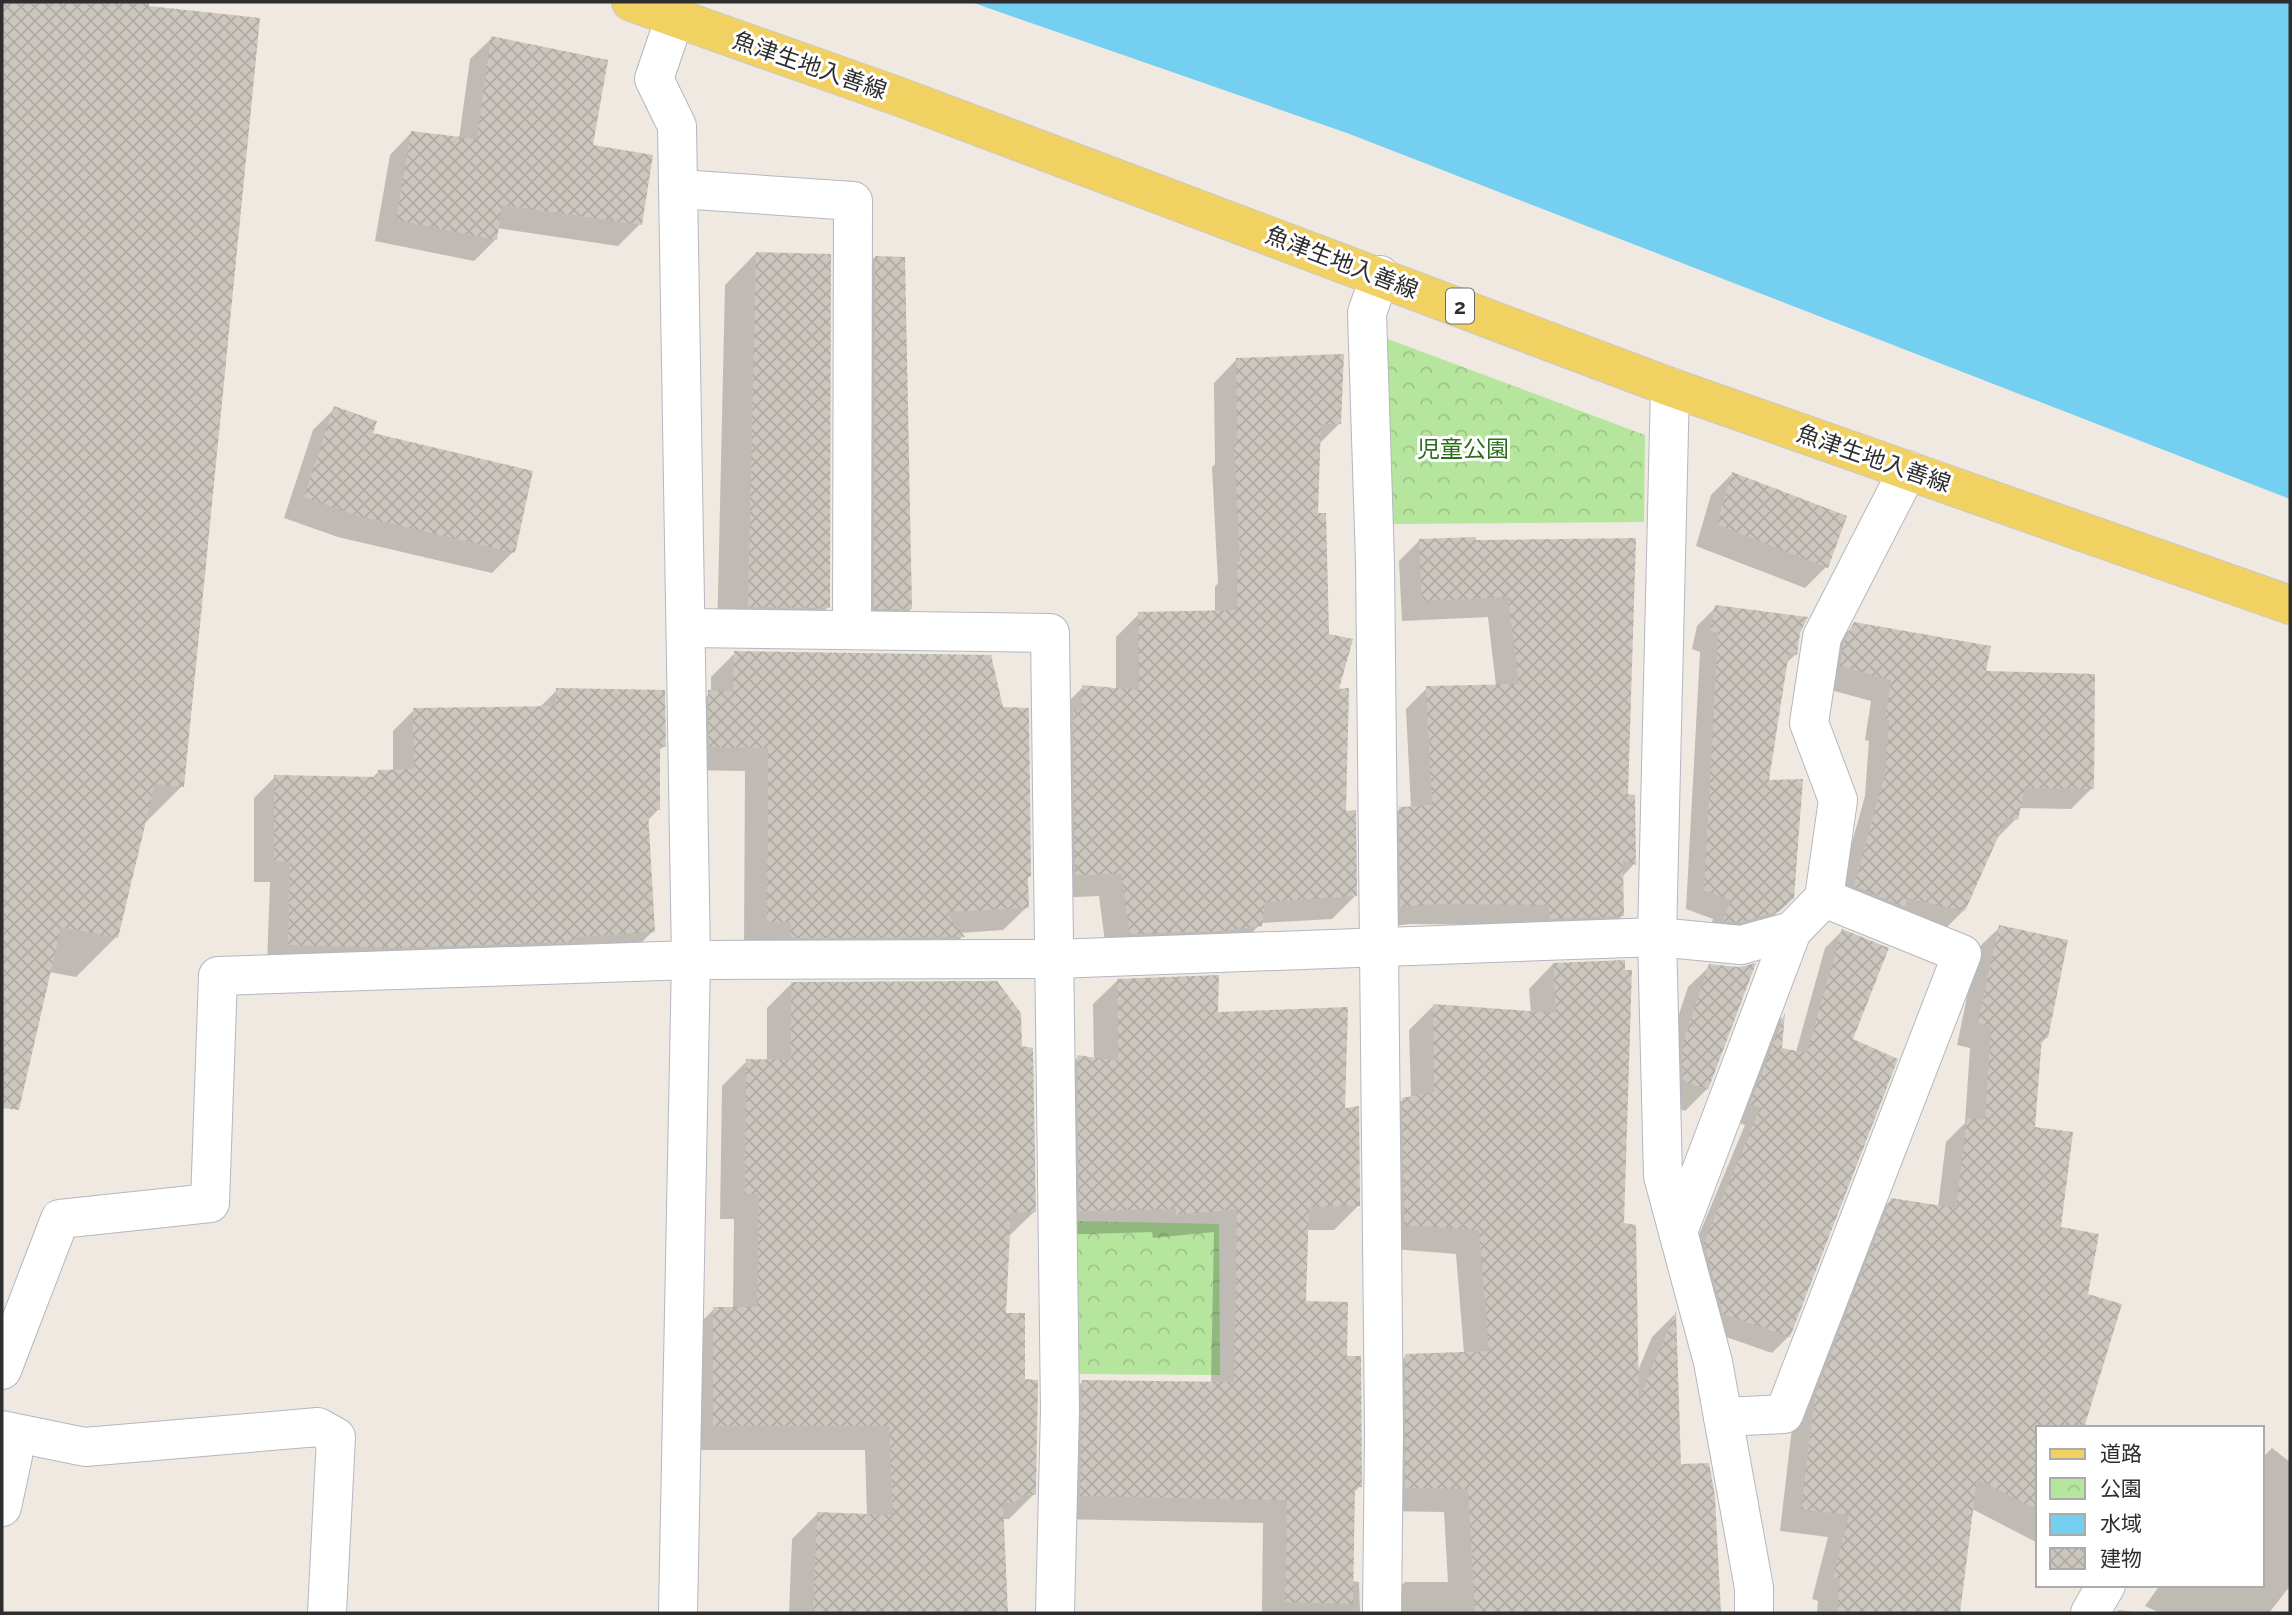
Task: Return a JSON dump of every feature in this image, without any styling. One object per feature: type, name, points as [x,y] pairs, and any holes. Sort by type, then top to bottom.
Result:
[{"type":"main road","name":"魚津生地入善線","points":[[631,2],[913,101],[1380,275],[1670,387],[2290,605]]},
{"type":"street","points":[[675,18],[654,79],[677,125],[688,628],[691,960],[678,1613]]},
{"type":"street","points":[[680,190],[853,201],[852,630]]},
{"type":"street","points":[[1380,275],[1367,313],[1375,561],[1384,1432],[1382,1613]]},
{"type":"street","points":[[1670,387],[1657,937],[1663,1176],[1713,1362],[1754,1588],[1754,1613]]},
{"type":"street","points":[[1678,1232],[1792,931],[1824,898],[1838,800],[1809,723],[1822,637],[1908,470]]},
{"type":"street","points":[[688,628],[1050,633],[1060,1410],[1055,1613]]},
{"type":"street","points":[[1723,1417],[1784,1414],[1962,954],[1824,898]]},
{"type":"street","points":[[2,1370],[60,1219],[210,1203],[218,976],[691,960],[1055,959],[1657,937],[1741,945],[1792,931]]},
{"type":"street","points":[[2,1431],[85,1447],[318,1427],[336,1437],[327,1613]]},
{"type":"street","points":[[2,1431],[13,1456],[2,1507]]},
{"type":"street","points":[[2090,1613],[2105,1587]]},
{"type":"green space","name":"児童公園","points":[[1385,338],[1645,435],[1644,522],[1391,524]]},
{"type":"green space","points":[[1074,1221],[1219,1224],[1220,1375],[1075,1374]]},
{"type":"water","points":[[971,2],[2290,2],[2290,499],[1347,133]]},
{"type":"building","points":[[2,2],[149,2],[149,6],[260,18],[184,787],[155,784],[118,938],[61,927],[19,1110],[2,1108]]},
{"type":"building","points":[[491,36],[608,60],[593,145],[653,155],[642,225],[502,205],[497,240],[396,220],[411,131],[477,139]]},
{"type":"building","points":[[756,252],[831,254],[830,608],[748,607]]},
{"type":"building","points":[[875,256],[905,257],[912,609],[874,609]]},
{"type":"building","points":[[1344,354],[1341,424],[1321,424],[1318,513],[1326,513],[1329,634],[1353,639],[1339,689],[1349,688],[1346,811],[1356,810],[1357,896],[1265,902],[1262,926],[1221,931],[1130,934],[1121,874],[1075,875],[1073,710],[1081,710],[1082,685],[1139,690],[1138,612],[1237,610],[1237,562],[1240,562],[1234,442],[1237,442],[1236,358]]},
{"type":"building","points":[[334,406],[377,421],[373,433],[533,471],[515,553],[359,516],[304,497]]},
{"type":"building","points":[[1732,472],[1847,516],[1828,568],[1717,524]]},
{"type":"building","points":[[1475,537],[1476,540],[1636,538],[1628,794],[1635,795],[1636,865],[1623,860],[1624,916],[1550,919],[1549,905],[1433,904],[1400,907],[1399,807],[1432,805],[1426,686],[1519,684],[1508,597],[1422,601],[1419,539]]},
{"type":"building","points":[[1715,605],[1808,617],[1800,633],[1797,655],[1789,652],[1769,780],[1803,779],[1794,898],[1780,911],[1739,923],[1723,921],[1731,900],[1704,890],[1718,633],[1710,631]]},
{"type":"building","points":[[1854,622],[1991,646],[1986,671],[2095,674],[2094,789],[2025,788],[2018,820],[2007,817],[1965,911],[1907,898],[1905,907],[1854,886],[1885,774],[1889,720],[1885,719],[1891,680],[1840,666],[1843,644]]},
{"type":"building","points":[[734,651],[991,655],[1003,707],[1029,708],[1029,908],[946,912],[965,937],[791,938],[791,922],[767,921],[768,748],[709,747],[708,690],[733,691]]},
{"type":"building","points":[[556,688],[665,690],[666,747],[660,747],[660,810],[648,810],[655,932],[575,937],[575,942],[396,948],[288,945],[290,862],[274,861],[274,775],[378,777],[378,770],[414,769],[413,708],[556,706]]},
{"type":"building","points":[[1999,925],[2068,940],[2048,1038],[2042,1037],[2035,1127],[2073,1132],[2061,1227],[2099,1234],[2088,1294],[2122,1304],[2085,1426],[2036,1426],[2036,1509],[1977,1479],[1960,1613],[1837,1613],[1840,1579],[1833,1577],[1849,1515],[1801,1509],[1815,1396],[1891,1198],[1956,1208],[1967,1118],[1985,1120],[1991,1026],[1978,1023]]},
{"type":"building","points":[[1842,929],[1889,948],[1853,1039],[1898,1059],[1790,1337],[1723,1314],[1704,1243],[1760,1108],[1750,1104],[1785,1013],[1782,1048],[1807,1053]]},
{"type":"building","points":[[1625,960],[1625,970],[1632,970],[1624,1223],[1636,1225],[1639,1399],[1676,1311],[1681,1464],[1709,1463],[1715,1496],[1721,1613],[1475,1613],[1468,1489],[1405,1488],[1405,1354],[1489,1351],[1479,1230],[1404,1225],[1402,1098],[1434,1092],[1433,1004],[1556,1013],[1553,963]]},
{"type":"building","points":[[1756,963],[1708,1090],[1683,1081],[1682,1046],[1709,964],[1739,967]]},
{"type":"building","points":[[1219,975],[1218,1012],[1348,1007],[1345,1108],[1359,1106],[1360,1206],[1309,1207],[1306,1301],[1348,1302],[1347,1356],[1361,1356],[1362,1487],[1355,1487],[1353,1604],[1285,1602],[1287,1500],[1080,1496],[1082,1380],[1234,1382],[1237,1209],[1176,1215],[1176,1209],[1079,1211],[1077,1055],[1118,1061],[1117,979]]},
{"type":"building","points":[[997,981],[1021,1013],[1022,1046],[1033,1048],[1036,1212],[1011,1213],[1006,1313],[1025,1313],[1025,1379],[1038,1380],[1036,1495],[1019,1495],[1019,1502],[1003,1503],[1008,1613],[813,1613],[817,1512],[893,1515],[889,1426],[713,1426],[713,1307],[757,1307],[759,1194],[745,1194],[746,1059],[791,1060],[791,982]]}]
